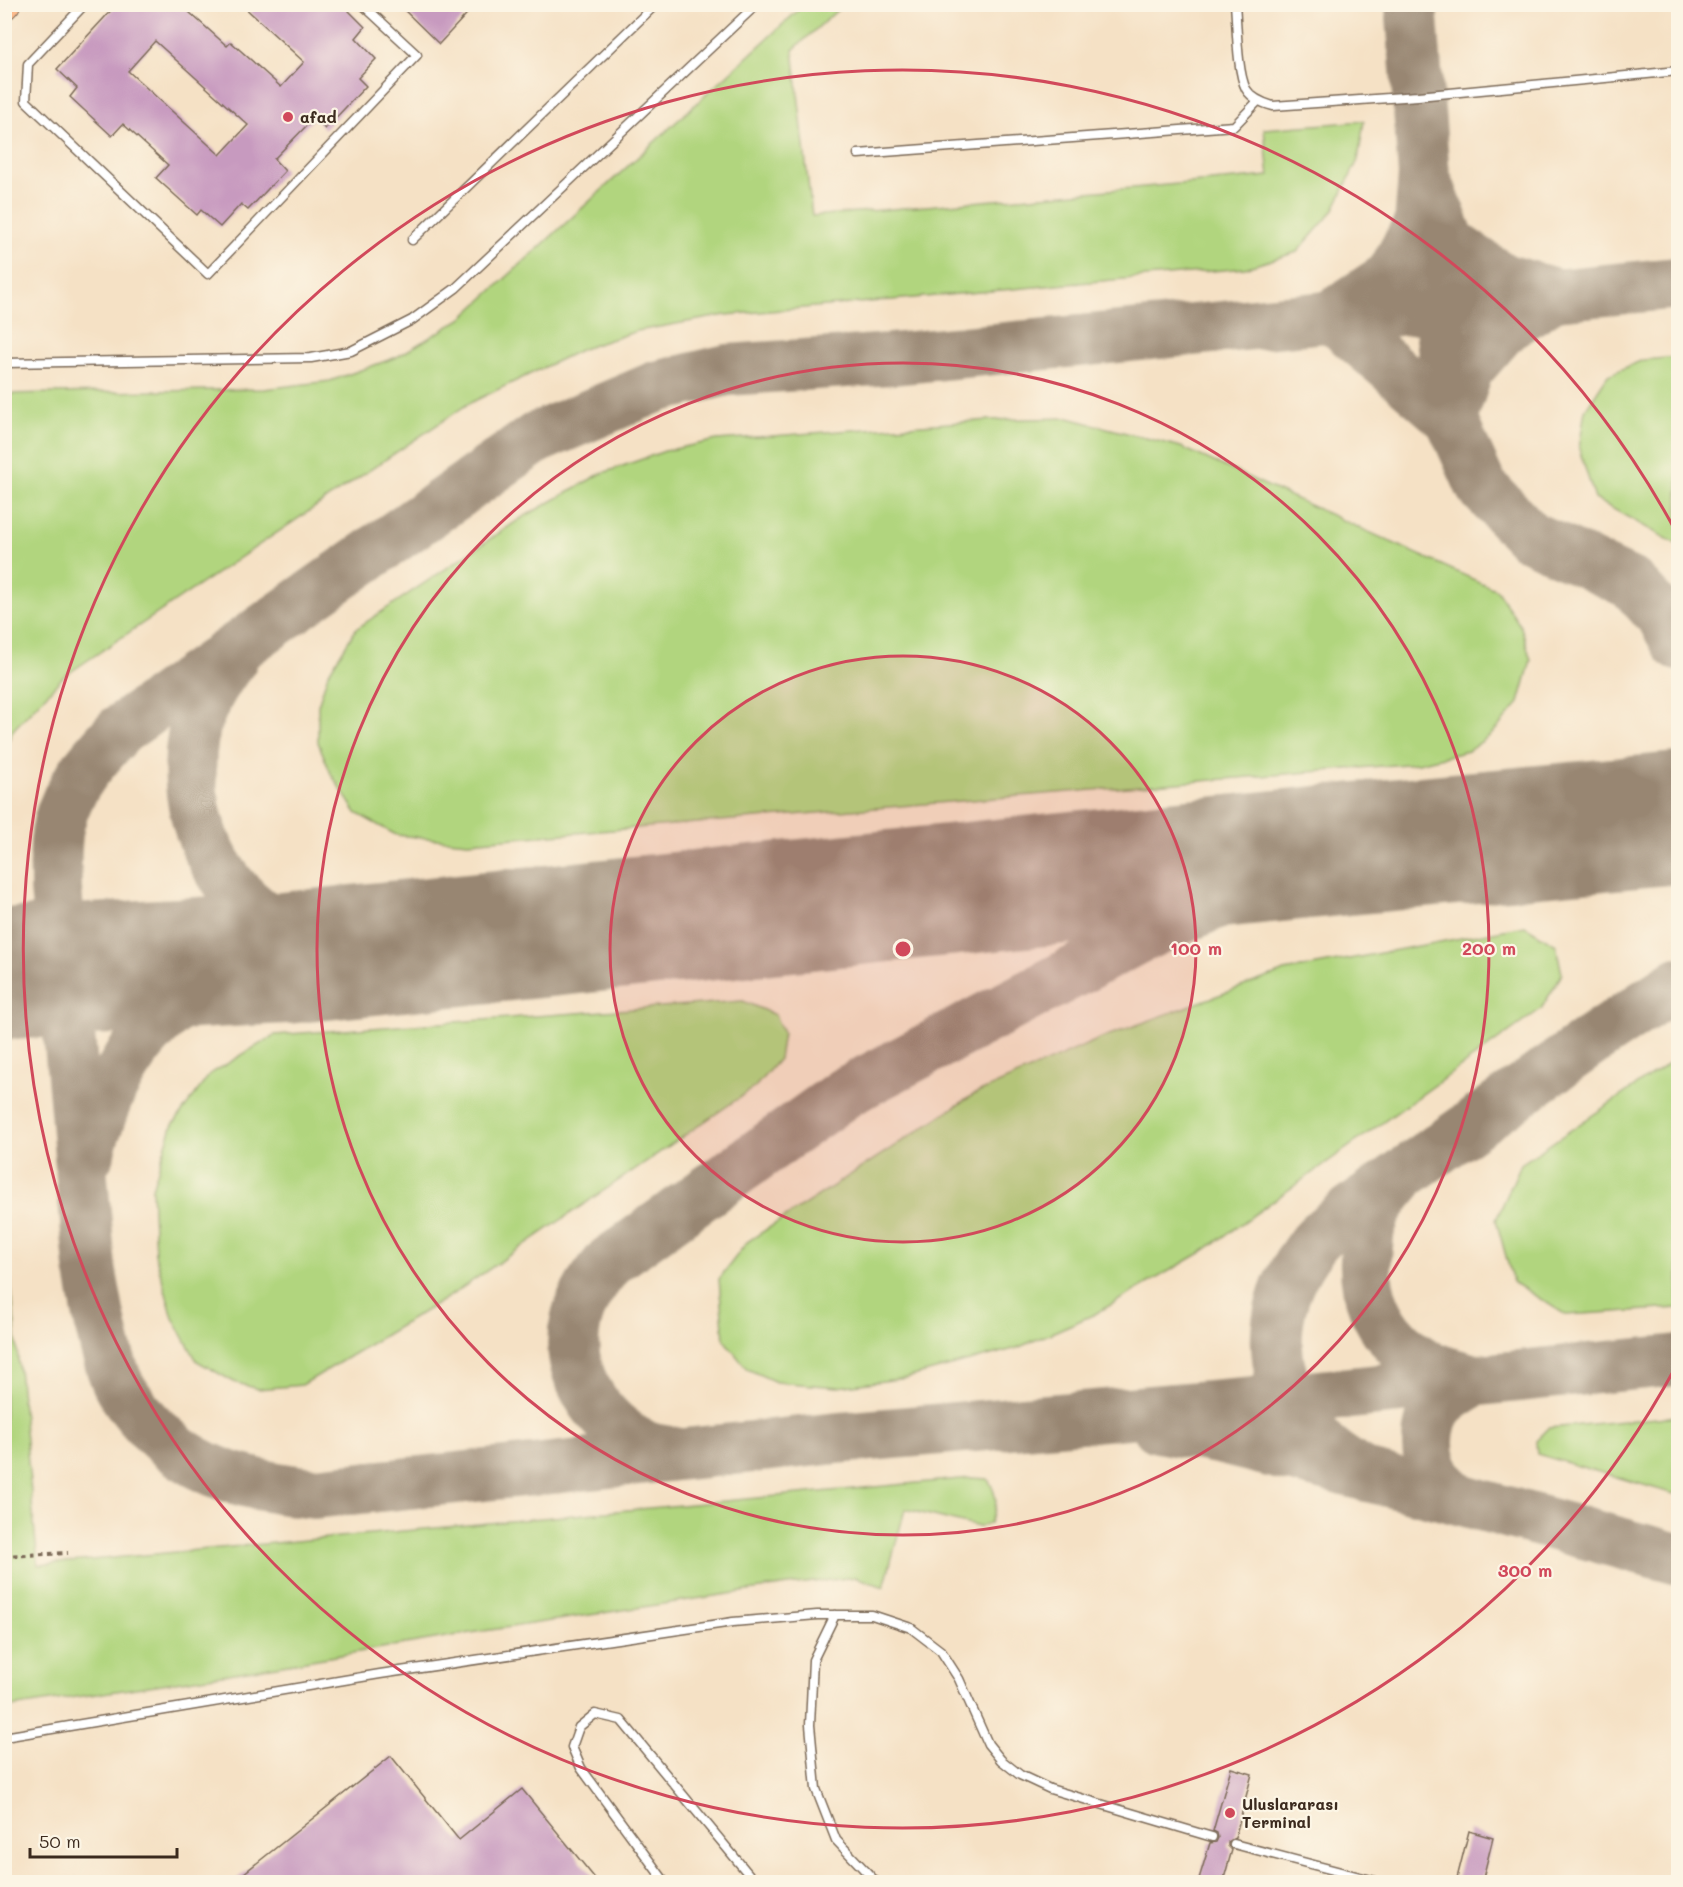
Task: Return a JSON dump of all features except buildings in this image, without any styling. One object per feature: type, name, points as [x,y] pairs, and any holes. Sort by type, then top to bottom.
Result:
[{"type":"lane","points":[[85,4],[28,64],[26,101],[208,274],[417,55],[362,4]]},
{"type":"lane","points":[[412,240],[656,4]]},
{"type":"lane","points":[[4,363],[311,358],[351,351],[412,321],[456,288],[757,4]]},
{"type":"lane","points":[[1235,4],[1242,78],[1247,90],[1258,101],[1273,106],[1418,96],[1678,71]]},
{"type":"lane","points":[[858,154],[1234,126],[1258,101]]},
{"type":"lane","points":[[835,1615],[813,1660],[810,1725],[816,1789],[836,1840],[876,1882]]},
{"type":"lane","points":[[4,1737],[380,1674],[733,1622],[835,1615],[872,1615],[911,1628],[941,1651],[959,1678],[988,1744],[1001,1760],[1020,1775],[1050,1789],[1212,1837]]},
{"type":"lane","points":[[665,1882],[581,1768],[572,1747],[579,1727],[595,1714],[621,1720],[755,1882]]},
{"type":"lane","points":[[1234,1844],[1379,1882]]},
{"type":"path","points":[[4,1556],[68,1553]]},
{"type":"green space","points":[[805,4],[843,5],[793,50],[812,216],[1269,176],[1264,129],[1364,121],[1358,160],[1333,211],[1297,252],[1245,268],[726,315],[637,331],[582,349],[468,404],[63,677],[14,729],[5,747],[5,394],[264,389],[330,381],[397,357],[461,319]]},
{"type":"green space","points":[[1678,357],[1678,545],[1595,499],[1579,449],[1585,410],[1608,375],[1643,360]]},
{"type":"green space","points":[[1068,418],[1181,447],[1497,590],[1521,627],[1531,660],[1519,703],[1491,735],[1468,751],[1418,763],[468,842],[396,835],[356,813],[331,774],[318,742],[318,705],[328,674],[356,629],[520,519],[600,474],[665,451],[717,440],[990,420]]},
{"type":"green space","points":[[1525,926],[1556,945],[1562,974],[1541,1009],[1202,1252],[1095,1314],[1017,1348],[906,1378],[838,1387],[776,1382],[747,1369],[724,1340],[719,1279],[747,1242],[973,1095],[1104,1037],[1285,971]]},
{"type":"green space","points":[[743,1001],[775,1015],[783,1033],[779,1059],[755,1087],[450,1296],[302,1385],[258,1389],[234,1382],[197,1361],[173,1318],[155,1254],[152,1188],[172,1126],[210,1074],[275,1035]]},
{"type":"green space","points":[[1678,1057],[1678,1308],[1566,1315],[1513,1282],[1496,1220],[1521,1164]]},
{"type":"green space","points":[[4,1213],[38,1565],[971,1478],[988,1479],[996,1501],[994,1511],[990,1523],[979,1527],[905,1509],[884,1587],[856,1577],[788,1585],[464,1634],[241,1672],[5,1708]]},
{"type":"green space","points":[[1678,1416],[1678,1495],[1537,1454],[1536,1441],[1549,1428]]},
{"type":"taxiway","points":[[1411,4],[1424,175],[1451,419],[1481,486],[1529,536],[1632,584],[1663,618],[1678,645]]},
{"type":"taxiway","points":[[1424,175],[1451,244],[1503,279],[1555,294],[1506,326],[1468,369],[1451,419],[1331,316],[1391,276],[1420,223],[1424,175]]},
{"type":"taxiway","points":[[1678,283],[892,359],[727,370],[656,387],[536,438],[120,730],[75,785],[63,810],[56,839],[56,889],[90,1267],[107,1352],[123,1393],[157,1434],[176,1450],[196,1462],[240,1480],[314,1493],[838,1438],[1290,1399],[1678,1360]]},
{"type":"taxiway","points":[[232,659],[208,696],[193,736],[190,765],[192,794],[198,823],[208,849],[223,874],[241,897],[263,915],[289,930],[325,941],[387,948]]},
{"type":"taxiway","points":[[675,1453],[644,1446],[628,1436],[599,1410],[580,1377],[573,1340],[578,1312],[585,1296],[610,1261],[846,1092],[1140,937],[1337,850]]},
{"type":"taxiway","points":[[89,1154],[107,1098],[119,1075],[149,1033],[187,998],[210,984],[260,964],[341,952]]},
{"type":"taxiway","points":[[1366,1476],[1334,1456],[1317,1440],[1297,1412],[1280,1370],[1277,1327],[1281,1306],[1298,1265],[1318,1238],[1345,1215],[1593,1040],[1678,983]]},
{"type":"taxiway","points":[[1398,1181],[1379,1206],[1370,1226],[1366,1263],[1367,1279],[1375,1309],[1391,1336],[1416,1358],[1436,1369],[1472,1379]]},
{"type":"taxiway","points":[[1459,1499],[1443,1485],[1434,1471],[1429,1451],[1429,1431],[1431,1421],[1441,1404],[1476,1380]]},
{"type":"taxiway","points":[[1158,1427],[1222,1439],[1459,1499],[1678,1559]]},
{"type":"runway","points":[[4,974],[285,958],[1337,850],[1678,818]]},
{"type":"place","name":"afad","points":[[288,117]]},
{"type":"place","name":"Uluslararası Terminal","points":[[1230,1813]]}]
